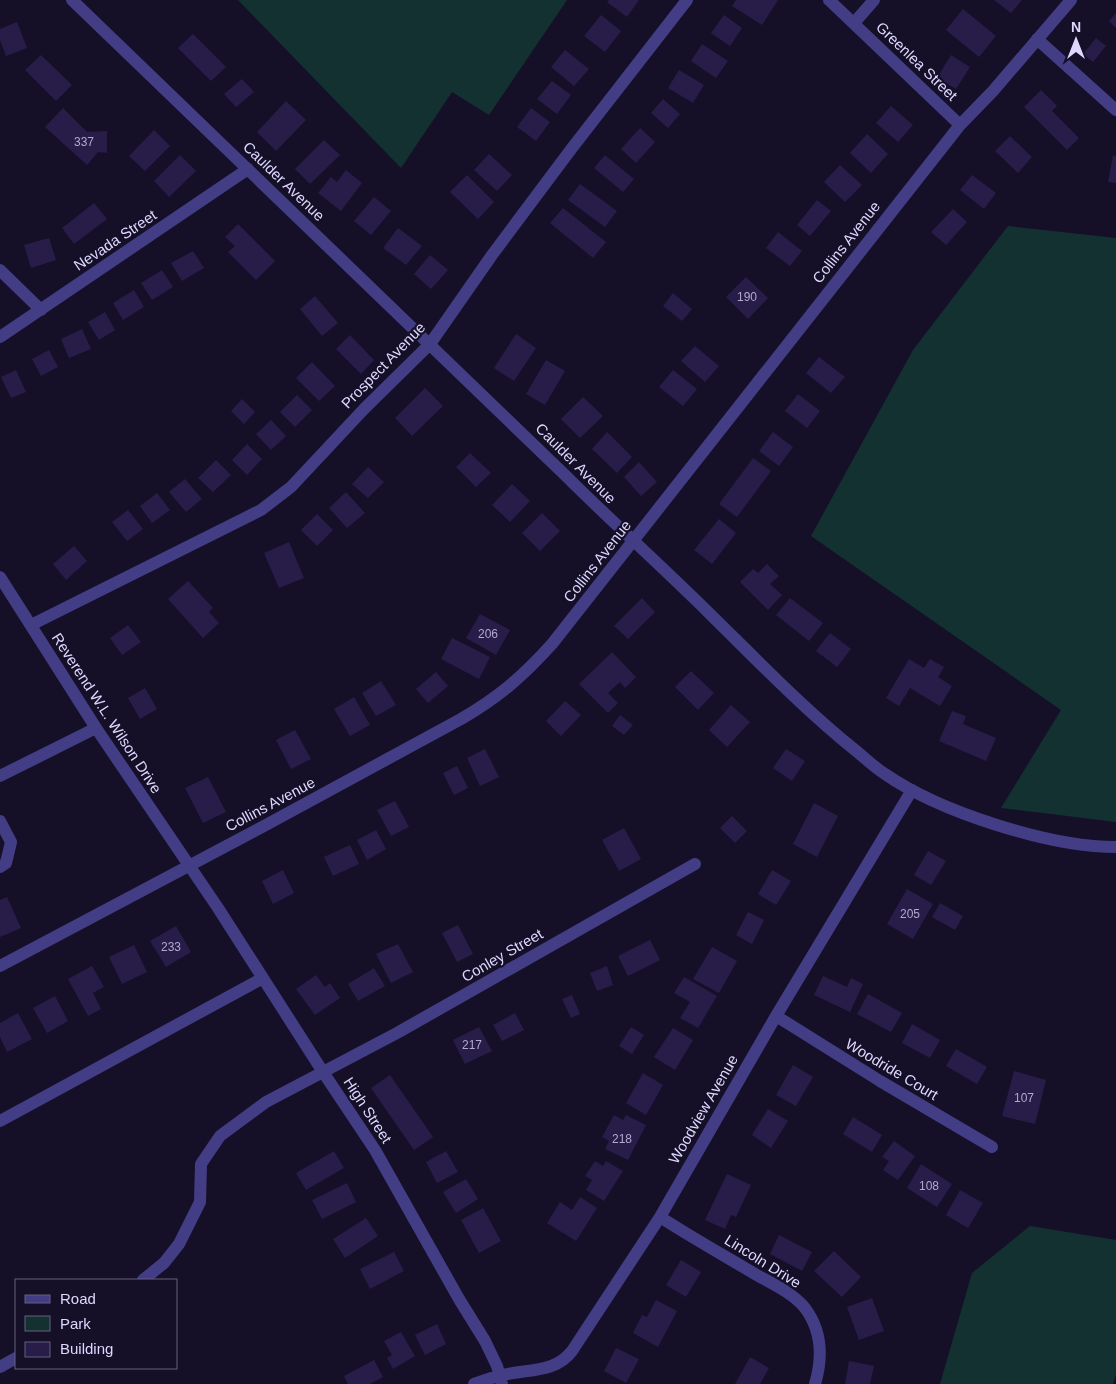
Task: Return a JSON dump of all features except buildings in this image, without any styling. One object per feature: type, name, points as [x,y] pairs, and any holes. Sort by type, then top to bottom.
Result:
[{"type":"street","name":"Caulder Avenue","points":[[72,0],[616,525],[836,734],[885,774],[912,790],[974,817],[1019,832],[1070,843],[1116,847]]},
{"type":"street","name":"Prospect Avenue","points":[[31,625],[261,510],[277,499],[305,474],[364,409],[430,344],[492,255],[687,0]]},
{"type":"street","name":"Greenlea Street","points":[[829,0],[960,125]]},
{"type":"street","points":[[854,23],[874,0]]},
{"type":"street","name":"Collins Avenue","points":[[0,966],[273,821],[486,704],[510,687],[552,644],[960,125],[994,91],[1070,0]]},
{"type":"street","points":[[1037,39],[1116,110]]},
{"type":"street","name":"Nevada Street","points":[[0,337],[248,169]]},
{"type":"street","points":[[0,270],[41,310]]},
{"type":"street","name":"Reverend W.L. Wilson Drive","points":[[0,578],[96,728],[189,865]]},
{"type":"street","points":[[0,776],[96,728]]},
{"type":"street","name":"Woodview Avenue","points":[[474,1384],[501,1380],[553,1367],[567,1358],[660,1217],[776,1016],[912,790]]},
{"type":"street","points":[[0,821],[11,842],[6,863],[0,868]]},
{"type":"street","name":"Conley Street","points":[[144,1279],[164,1263],[180,1244],[200,1202],[201,1164],[220,1136],[266,1102],[398,1033],[695,864]]},
{"type":"street","name":"High Street","points":[[189,865],[323,1072],[376,1150],[485,1342],[501,1380]]},
{"type":"street","points":[[0,1121],[263,978]]},
{"type":"street","name":"Woodride Court","points":[[776,1016],[888,1086],[992,1147]]},
{"type":"street","name":"Lincoln Drive","points":[[660,1217],[779,1288],[803,1307],[819,1336],[821,1353],[815,1384]]},
{"type":"street","points":[[0,1367],[15,1359]]},
{"type":"green space","points":[[238,0],[567,0],[489,115],[452,92],[401,168]]},
{"type":"green space","points":[[1008,226],[1116,238],[1116,822],[1001,808],[1061,710],[811,536],[913,350]]},
{"type":"green space","points":[[1030,1226],[1116,1240],[1116,1374],[1113,1384],[940,1384],[972,1273]]}]
